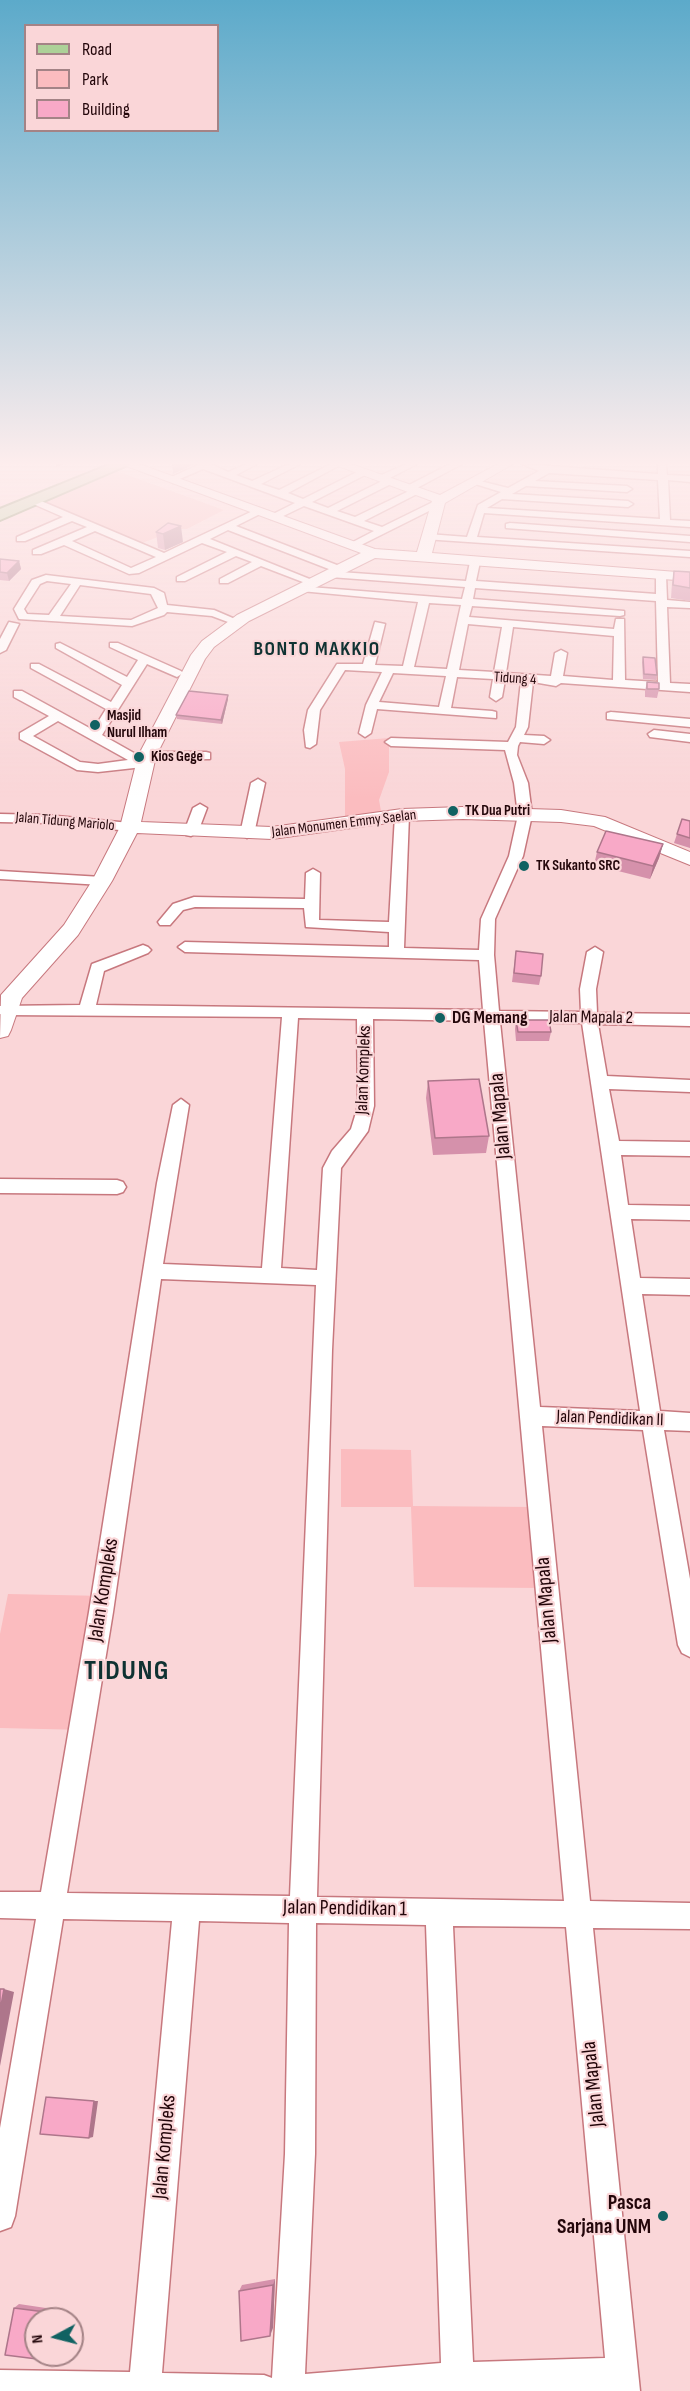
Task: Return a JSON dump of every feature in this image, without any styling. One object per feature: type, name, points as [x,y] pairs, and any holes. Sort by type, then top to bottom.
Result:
[{"type":"street","points":[[181,579],[188,576]]},
{"type":"street","points":[[224,580],[233,576]]},
{"type":"street","points":[[288,576],[307,585],[424,599],[620,613]]},
{"type":"street","points":[[2,1020],[12,995],[71,930],[102,881],[130,828],[144,761],[197,658],[208,644],[230,626],[327,576]]},
{"type":"street","points":[[375,576],[621,595],[690,605]]},
{"type":"street","points":[[445,709],[473,576]]},
{"type":"street","points":[[661,576],[664,686]]},
{"type":"street","points":[[669,576],[690,577]]},
{"type":"street","points":[[162,610],[160,595],[154,591],[78,581],[38,580],[19,609],[23,617],[132,623],[162,610],[211,616],[230,626]]},
{"type":"street","points":[[52,619],[78,581]]},
{"type":"street","points":[[619,684],[621,595]]},
{"type":"street","points":[[406,672],[424,599]]},
{"type":"street","points":[[463,620],[620,633]]},
{"type":"street","points":[[0,650],[13,624]]},
{"type":"street","points":[[369,668],[379,624]]},
{"type":"street","points":[[496,698],[508,624]]},
{"type":"street","points":[[114,645],[177,673]]},
{"type":"street","points":[[60,646],[128,683]]},
{"type":"street","points":[[556,682],[561,653]]},
{"type":"street","points":[[96,736],[145,658]]},
{"type":"street","points":[[35,666],[114,708]]},
{"type":"street","name":"Tidung 4","points":[[310,744],[314,710],[341,666],[556,682],[690,688]]},
{"type":"street","points":[[365,733],[372,705],[389,670]]},
{"type":"street","points":[[514,742],[522,727],[527,680]]},
{"type":"street","points":[[18,694],[144,761]]},
{"type":"street","points":[[372,705],[445,709],[492,715]]},
{"type":"street","points":[[58,716],[24,736],[77,766],[98,768],[144,761],[206,756]]},
{"type":"street","points":[[611,716],[690,723]]},
{"type":"street","points":[[654,734],[690,738]]},
{"type":"street","points":[[391,742],[544,740]]},
{"type":"street","name":"Jalan Mapala","points":[[514,742],[512,760],[520,777],[525,815],[516,856],[498,892],[488,920],[486,955],[623,2382]]},
{"type":"street","points":[[247,834],[258,783]]},
{"type":"street","points":[[191,832],[200,808]]},
{"type":"street","points":[[397,954],[396,927],[402,815]]},
{"type":"street","name":"Jalan Monumen Emmy Saelan","points":[[130,828],[247,834],[297,832],[402,815],[525,815],[598,821],[690,859]]},
{"type":"street","name":"Jalan Tidung Mariolo","points":[[0,818],[46,819],[130,828]]},
{"type":"street","points":[[309,952],[313,873]]},
{"type":"street","points":[[0,875],[102,881]]},
{"type":"street","points":[[165,922],[178,907],[194,903],[312,904]]},
{"type":"street","points":[[311,924],[396,927]]},
{"type":"street","points":[[185,947],[486,955]]},
{"type":"street","points":[[87,1010],[97,968],[143,950]]},
{"type":"street","points":[[595,952],[588,989],[588,1019],[611,1148],[651,1422],[690,1645]]},
{"type":"street","name":"Jalan Mapala 2","points":[[2,1020],[87,1010],[690,1020]]},
{"type":"street","points":[[271,1277],[290,1013]]},
{"type":"street","name":"Jalan Kompleks","points":[[288,2391],[300,2154],[303,1909],[314,1538],[332,1168],[338,1156],[359,1131],[366,1106],[365,1014]]},
{"type":"street","points":[[599,1082],[690,1086]]},
{"type":"street","name":"Jalan Kompleks","points":[[0,2216],[101,1612],[181,1105]]},
{"type":"street","points":[[611,1148],[690,1149]]},
{"type":"street","points":[[0,1186],[117,1187]]},
{"type":"street","points":[[619,1212],[690,1213]]},
{"type":"street","points":[[153,1271],[327,1278]]},
{"type":"street","points":[[630,1286],[690,1287]]},
{"type":"street","name":"Jalan Pendidikan II","points":[[530,1416],[690,1422]]},
{"type":"street","name":"Jalan Pendidikan 1","points":[[0,1905],[439,1910],[690,1916]]},
{"type":"street","name":"Jalan Kompleks","points":[[124,2389],[187,1907]]},
{"type":"street","points":[[439,1910],[445,2382]]},
{"type":"street","points":[[295,2391],[445,2382],[623,2382]]},
{"type":"street","points":[[0,2386],[264,2391]]},
{"type":"green space","points":[[389,738],[389,772],[379,800],[381,811],[345,818],[345,769],[339,742]]},
{"type":"green space","points":[[341,1449],[411,1450],[413,1506],[534,1507],[542,1588],[414,1587],[411,1507],[341,1507]]},
{"type":"green space","points":[[8,1594],[105,1596],[86,1730],[0,1728],[0,1634]]},
{"type":"building","points":[[674,576],[690,576],[690,588],[673,585]]},
{"type":"building","points":[[643,657],[655,658],[657,675],[644,674]]},
{"type":"building","points":[[647,682],[659,683],[659,689],[647,689]]},
{"type":"building","points":[[189,691],[228,695],[221,720],[176,715]]},
{"type":"building","points":[[682,819],[690,821],[690,838],[677,834]]},
{"type":"building","points":[[606,831],[663,844],[653,866],[597,852]]},
{"type":"building","points":[[516,951],[543,954],[541,976],[514,973]]},
{"type":"building","points":[[516,1020],[549,1020],[551,1032],[518,1032]]},
{"type":"building","points":[[479,1079],[489,1136],[435,1138],[428,1081]]},
{"type":"building","points":[[0,1989],[4,1989],[0,2011]]},
{"type":"building","points":[[46,2097],[94,2101],[89,2138],[40,2134]]},
{"type":"building","points":[[273,2285],[270,2336],[241,2341],[239,2291]]},
{"type":"building","points":[[14,2308],[24,2309],[24,2357],[5,2355]]},
{"type":"place","name":"Masjid Nurul Ilham","points":[[95,725]]},
{"type":"place","name":"Kios Gege","points":[[139,757]]},
{"type":"place","name":"TK Dua Putri","points":[[453,811]]},
{"type":"place","name":"TK Sukanto SRC","points":[[524,866]]},
{"type":"place","name":"DG Memang","points":[[440,1018]]},
{"type":"place","name":"Pasca Sarjana UNM","points":[[663,2216]]},
{"type":"district","name":"BONTO MAKKIO","points":[[317,650]]},
{"type":"district","name":"TIDUNG","points":[[127,1672]]}]
